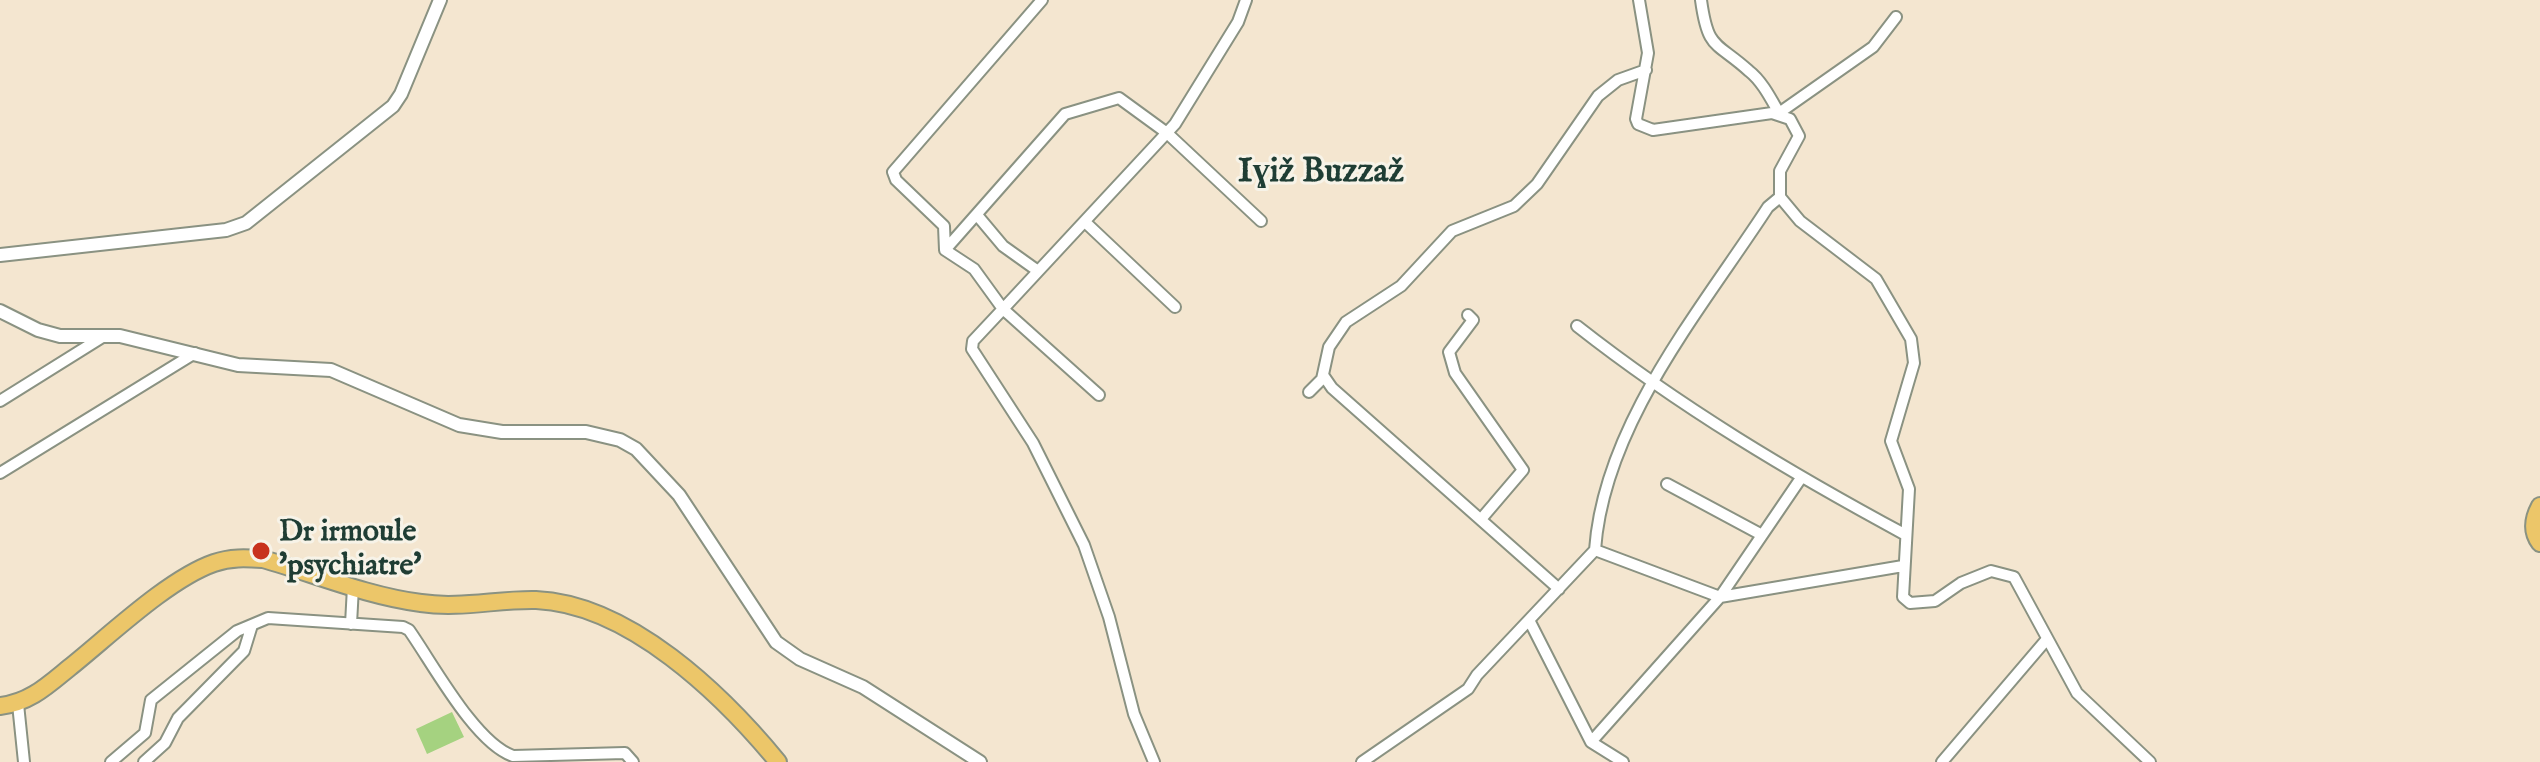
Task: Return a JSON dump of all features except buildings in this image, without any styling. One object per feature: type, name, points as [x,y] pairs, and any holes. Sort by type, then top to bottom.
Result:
[{"type":"main road","points":[[2540,506],[2534,523],[2534,536],[2540,543]]},
{"type":"main road","points":[[5,707],[38,694],[138,613],[214,563],[238,557],[263,559],[353,587],[421,603],[463,606],[536,600],[565,605],[601,617],[669,656],[702,683],[778,762]]},
{"type":"street","points":[[0,255],[226,230],[246,223],[393,106],[440,0]]},
{"type":"street","points":[[945,250],[944,226],[896,180],[893,172],[1042,0]]},
{"type":"street","points":[[1154,762],[1134,714],[1109,617],[1084,545],[1033,443],[972,349],[973,341],[1167,133],[1238,22],[1246,0]]},
{"type":"street","points":[[1639,0],[1646,32],[1646,70],[1636,119],[1646,129],[1779,113],[1873,47],[1896,17]]},
{"type":"street","points":[[1701,0],[1705,25],[1717,49],[1751,72],[1779,113],[1795,125],[1799,136],[1780,171],[1780,197],[1800,221],[1876,279],[1911,339],[1914,363],[1891,441],[1909,489],[1901,594],[1910,603],[1935,601],[1961,583],[1991,571],[2014,577],[2077,693],[2150,762]]},
{"type":"street","points":[[1309,392],[1323,375],[1329,347],[1346,322],[1401,286],[1452,231],[1514,206],[1537,184],[1598,96],[1618,80],[1646,70]]},
{"type":"street","points":[[945,250],[1071,111],[1119,98],[1167,133],[1261,221]]},
{"type":"street","points":[[1362,762],[1468,689],[1595,550],[1615,453],[1652,385],[1768,207],[1780,197]]},
{"type":"street","points":[[977,215],[1003,246],[1038,271]]},
{"type":"street","points":[[1085,222],[1175,307]]},
{"type":"street","points":[[945,250],[974,269],[1003,309],[1099,395]]},
{"type":"street","points":[[0,311],[38,330],[60,336],[105,335],[137,339],[238,365],[331,370],[459,425],[502,432],[586,432],[620,440],[636,449],[679,495],[776,642],[800,659],[863,687],[980,762]]},
{"type":"street","points":[[1468,315],[1473,320],[1470,327],[1449,352],[1455,373],[1523,470],[1482,518]]},
{"type":"street","points":[[1577,326],[1652,385],[1801,478],[1906,535]]},
{"type":"street","points":[[0,401],[105,335]]},
{"type":"street","points":[[0,473],[195,353]]},
{"type":"street","points":[[1323,375],[1332,388],[1559,589]]},
{"type":"street","points":[[1591,742],[1720,597],[1801,478]]},
{"type":"street","points":[[1667,484],[1762,535]]},
{"type":"street","points":[[1595,550],[1720,597],[1903,566]]},
{"type":"street","points":[[351,624],[353,587]]},
{"type":"street","points":[[111,762],[145,733],[151,700],[237,631],[268,618],[409,630],[477,727],[501,752],[513,756],[625,753],[633,762]]},
{"type":"street","points":[[1529,620],[1591,742],[1623,762]]},
{"type":"street","points":[[144,762],[165,743],[178,718],[244,651],[252,625]]},
{"type":"street","points":[[1942,762],[2047,639]]},
{"type":"street","points":[[5,707],[24,762]]},
{"type":"green space","points":[[452,712],[464,737],[427,754],[416,729]]},
{"type":"place","name":"Dr irmoule 'psychiatre'","points":[[261,551]]},
{"type":"district","name":"Iɣiž Buzzaž","points":[[1321,174]]}]
